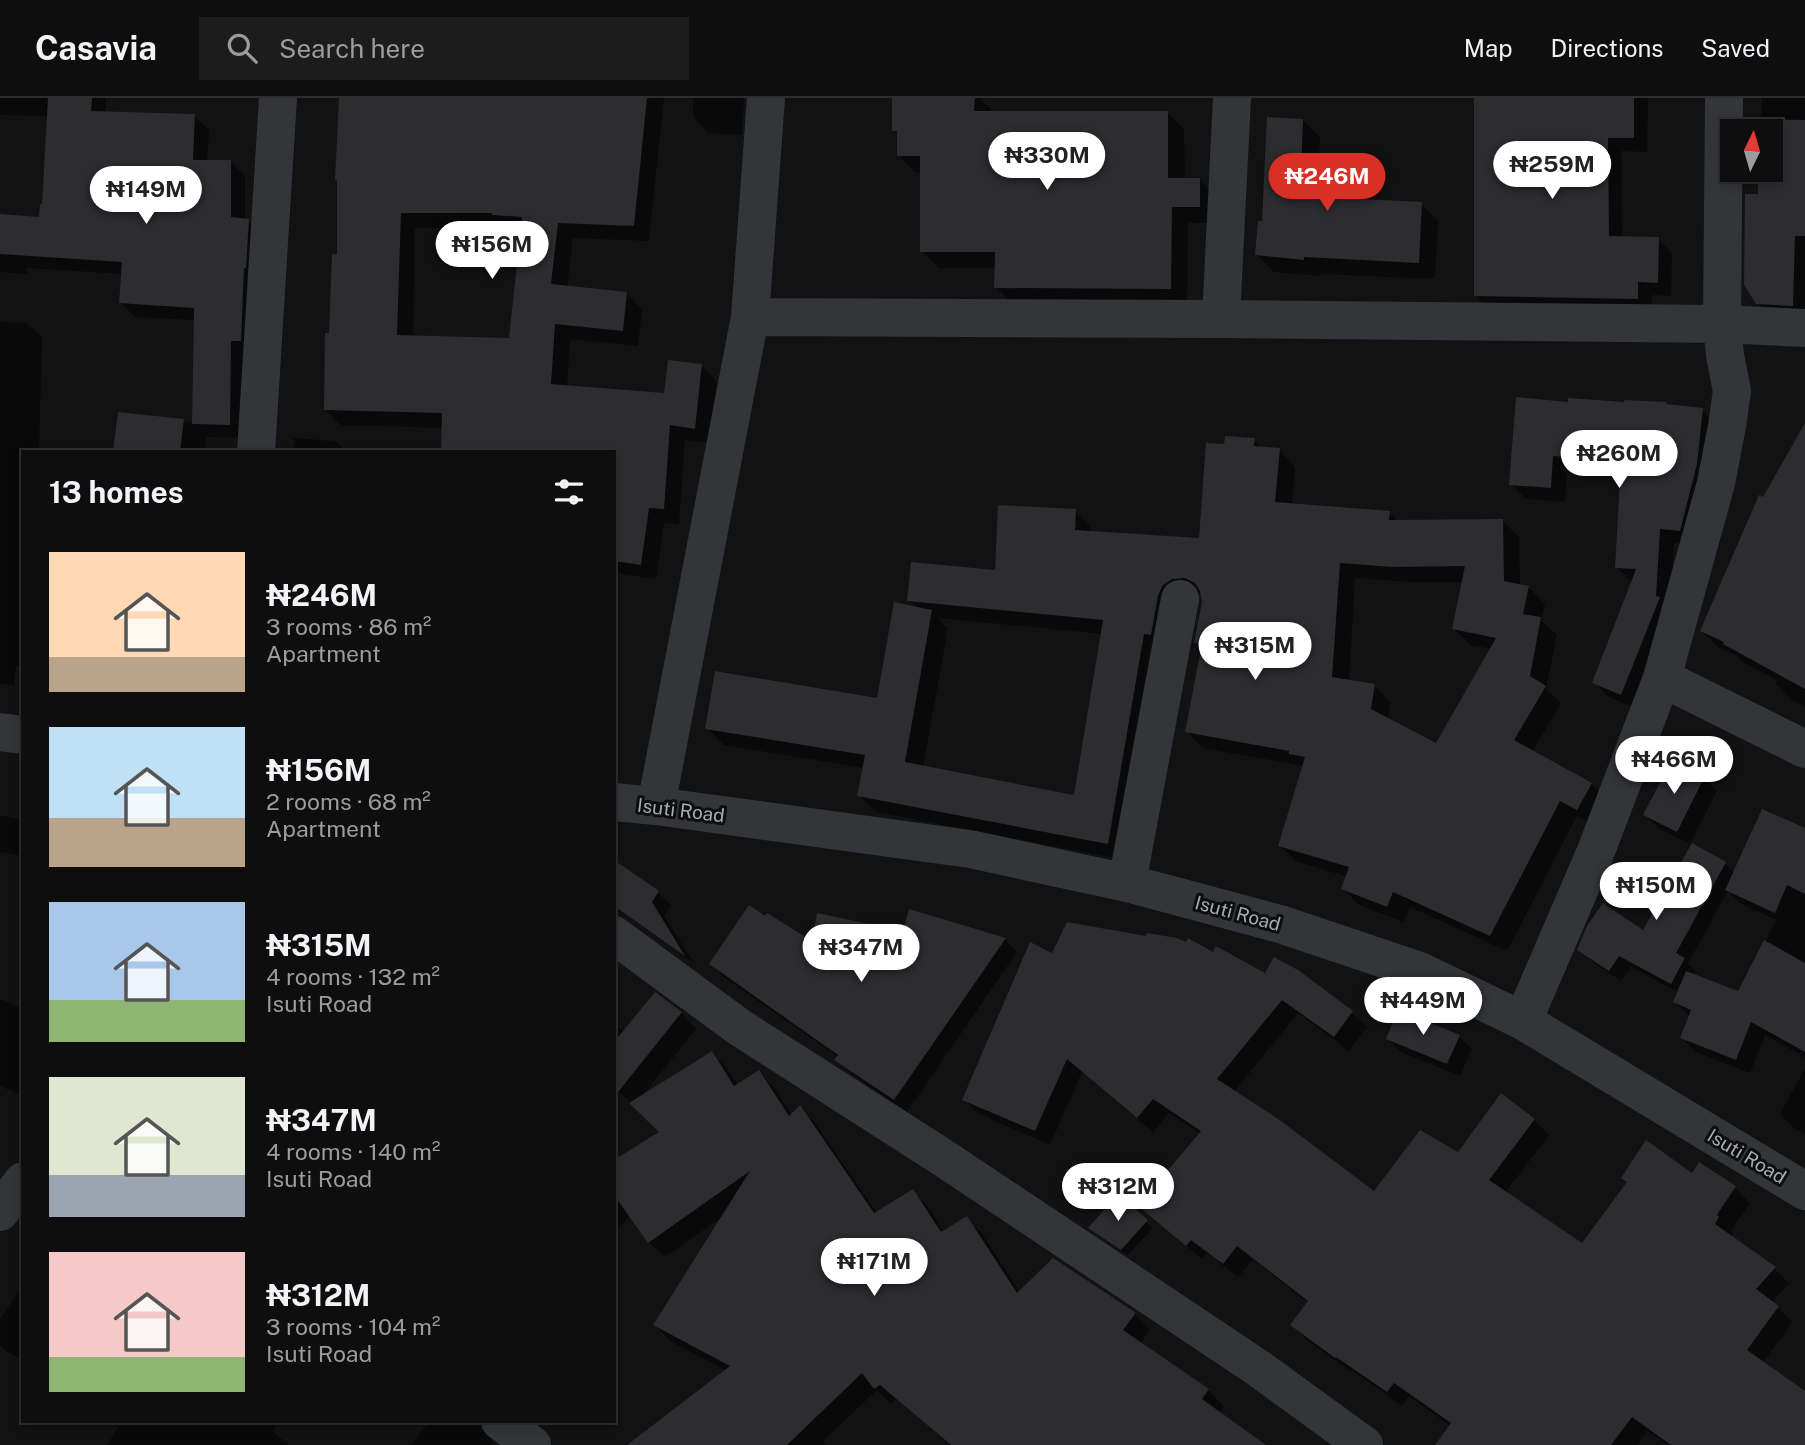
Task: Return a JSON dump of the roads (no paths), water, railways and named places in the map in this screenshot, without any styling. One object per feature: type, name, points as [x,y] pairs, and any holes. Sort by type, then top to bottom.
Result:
[{"type":"street","points":[[256,450],[278,98]]},
{"type":"street","points":[[656,806],[750,317],[766,98]]},
{"type":"street","points":[[1221,319],[1232,98]]},
{"type":"street","points":[[1523,1021],[1596,851],[1662,678],[1716,484],[1732,391],[1722,324],[1724,98]]},
{"type":"street","points":[[750,317],[1722,324],[1805,328]]},
{"type":"street","points":[[1127,883],[1180,599]]},
{"type":"street","points":[[1662,678],[1805,749]]},
{"type":"street","points":[[0,732],[21,735]]},
{"type":"street","name":"Isuti Road","points":[[616,802],[970,849],[1127,883],[1280,924],[1420,971],[1523,1021],[1805,1191]]},
{"type":"street","points":[[616,936],[739,1027],[969,1174],[1258,1368],[1364,1445]]},
{"type":"street","points":[[0,1212],[21,1184]]},
{"type":"street","points":[[503,1423],[532,1445]]}]
